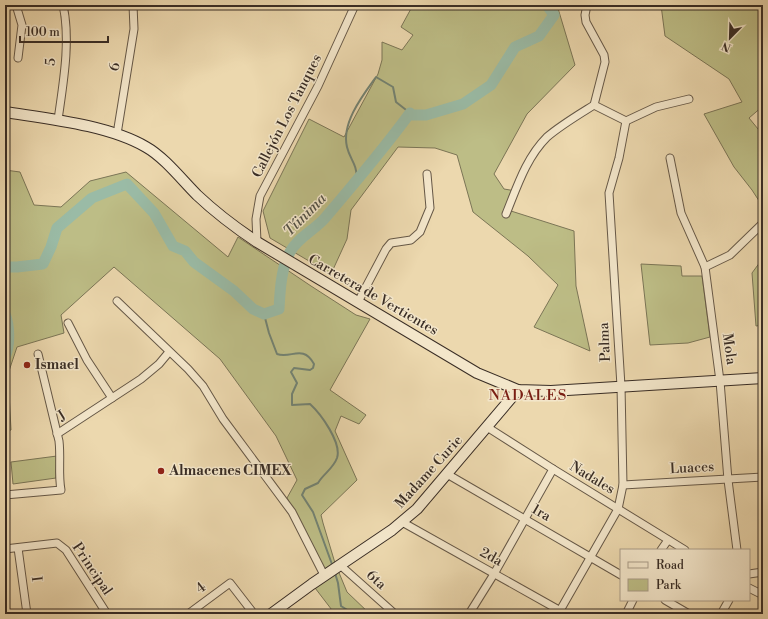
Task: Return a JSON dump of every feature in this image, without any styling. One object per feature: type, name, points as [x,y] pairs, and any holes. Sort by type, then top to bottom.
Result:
[{"type":"main road","name":"Carretera de Vertientes","points":[[5,112],[58,120],[117,134],[147,147],[198,196],[236,228],[275,254],[477,372],[518,390],[551,391],[763,378]]},
{"type":"main road","name":"Madame Curie","points":[[271,614],[332,570],[392,530],[418,509],[518,390]]},
{"type":"street","points":[[16,5],[22,25],[18,58]]},
{"type":"street","name":"5","points":[[58,120],[64,72],[66,21],[63,5]]},
{"type":"street","name":"6","points":[[117,134],[134,29],[133,5]]},
{"type":"street","name":"Callejón Los Tanques","points":[[257,242],[256,219],[260,196],[318,86],[355,5]]},
{"type":"street","points":[[506,214],[521,175],[539,146],[555,131],[594,105],[605,62],[604,56],[586,22],[585,15],[587,5]]},
{"type":"street","points":[[594,105],[626,121],[656,107],[688,99]]},
{"type":"street","name":"Palma","points":[[562,613],[618,509],[623,485],[621,386],[609,194],[619,158],[626,121]]},
{"type":"street","name":"Mola","points":[[670,158],[681,213],[705,267],[720,381],[728,480],[737,549]]},
{"type":"street","points":[[358,302],[386,249],[392,243],[411,240],[420,232],[430,208],[427,174]]},
{"type":"street","points":[[705,267],[730,255],[763,223]]},
{"type":"street","points":[[117,301],[188,369],[203,386],[223,419],[292,512],[332,570]]},
{"type":"street","points":[[68,324],[87,360],[112,398]]},
{"type":"street","name":"J","points":[[5,495],[60,490],[60,454],[57,434],[141,379],[159,364],[169,352]]},
{"type":"street","points":[[38,354],[57,434]]},
{"type":"street","name":"Nadales","points":[[487,426],[553,469],[683,549]]},
{"type":"street","points":[[469,614],[494,574],[553,469]]},
{"type":"street","name":"1ra","points":[[447,474],[620,573]]},
{"type":"street","name":"Luaces","points":[[623,485],[763,477]]},
{"type":"street","name":"2da","points":[[402,522],[562,613]]},
{"type":"street","points":[[662,549],[668,540]]},
{"type":"street","name":"Principal","points":[[5,549],[57,543],[66,550],[106,614]]},
{"type":"street","name":"I","points":[[18,548],[27,614]]},
{"type":"street","name":"6ta","points":[[332,570],[395,614]]},
{"type":"street","points":[[750,574],[763,572]]},
{"type":"street","name":"4","points":[[188,614],[230,582],[254,614]]},
{"type":"street","points":[[750,588],[763,595]]},
{"type":"street","points":[[626,614],[632,601]]},
{"type":"street","points":[[667,601],[689,614]]},
{"type":"street","points":[[721,614],[728,601]]},
{"type":"green space","points":[[413,5],[557,5],[575,65],[527,114],[494,174],[504,189],[516,191],[511,211],[574,231],[576,286],[590,351],[534,327],[558,285],[528,256],[473,212],[457,155],[435,148],[398,147],[351,210],[347,239],[331,274],[270,238],[263,211],[309,119],[344,137],[378,74],[382,60],[382,42],[402,50],[413,35],[401,27]]},
{"type":"green space","points":[[661,5],[763,5],[763,106],[749,118],[763,135],[763,207],[734,167],[704,114],[742,102],[729,79],[665,36]]},
{"type":"green space","points":[[5,170],[20,172],[34,205],[61,207],[90,181],[126,172],[228,257],[238,237],[356,315],[370,319],[330,390],[366,415],[359,424],[341,416],[335,431],[357,480],[321,515],[335,563],[347,592],[370,614],[335,614],[312,584],[325,573],[287,498],[297,480],[276,436],[220,359],[114,267],[61,315],[64,333],[17,347],[8,374],[11,430],[5,432]]},
{"type":"green space","points":[[763,258],[763,325],[756,326],[752,273]]},
{"type":"green space","points":[[641,264],[681,266],[682,276],[702,276],[710,337],[688,343],[650,345]]},
{"type":"green space","points":[[57,456],[56,478],[13,484],[11,462]]},
{"type":"waterway","name":"Tíinima","points":[[5,267],[43,264],[51,247],[57,228],[92,198],[127,184],[154,213],[173,246],[185,251],[194,262],[234,291],[253,309],[264,314],[279,309],[283,272],[287,258],[293,247],[325,218],[358,180],[410,113],[411,115],[426,115],[463,104],[491,85],[515,47],[539,36],[554,15],[547,5]]},
{"type":"waterway","points":[[357,180],[355,166],[347,147],[347,128],[354,110],[376,77],[393,87],[396,102],[410,113]]},
{"type":"waterway","name":"Tíinima","points":[[5,314],[9,336],[5,357]]},
{"type":"waterway","points":[[264,314],[277,354],[287,355],[301,353],[310,358],[314,364],[313,368],[310,370],[294,368],[291,372],[297,383],[292,394],[292,405],[310,404],[320,415],[334,437],[338,452],[337,458],[318,483],[305,489],[302,495],[313,512],[333,567]]},
{"type":"waterway","points":[[335,573],[341,606],[349,611],[366,614]]},
{"type":"place","name":"Ismael","points":[[27,365]]},
{"type":"place","name":"Almacenes CIMEX","points":[[161,471]]},
{"type":"district","name":"NADALES","points":[[528,395]]}]
